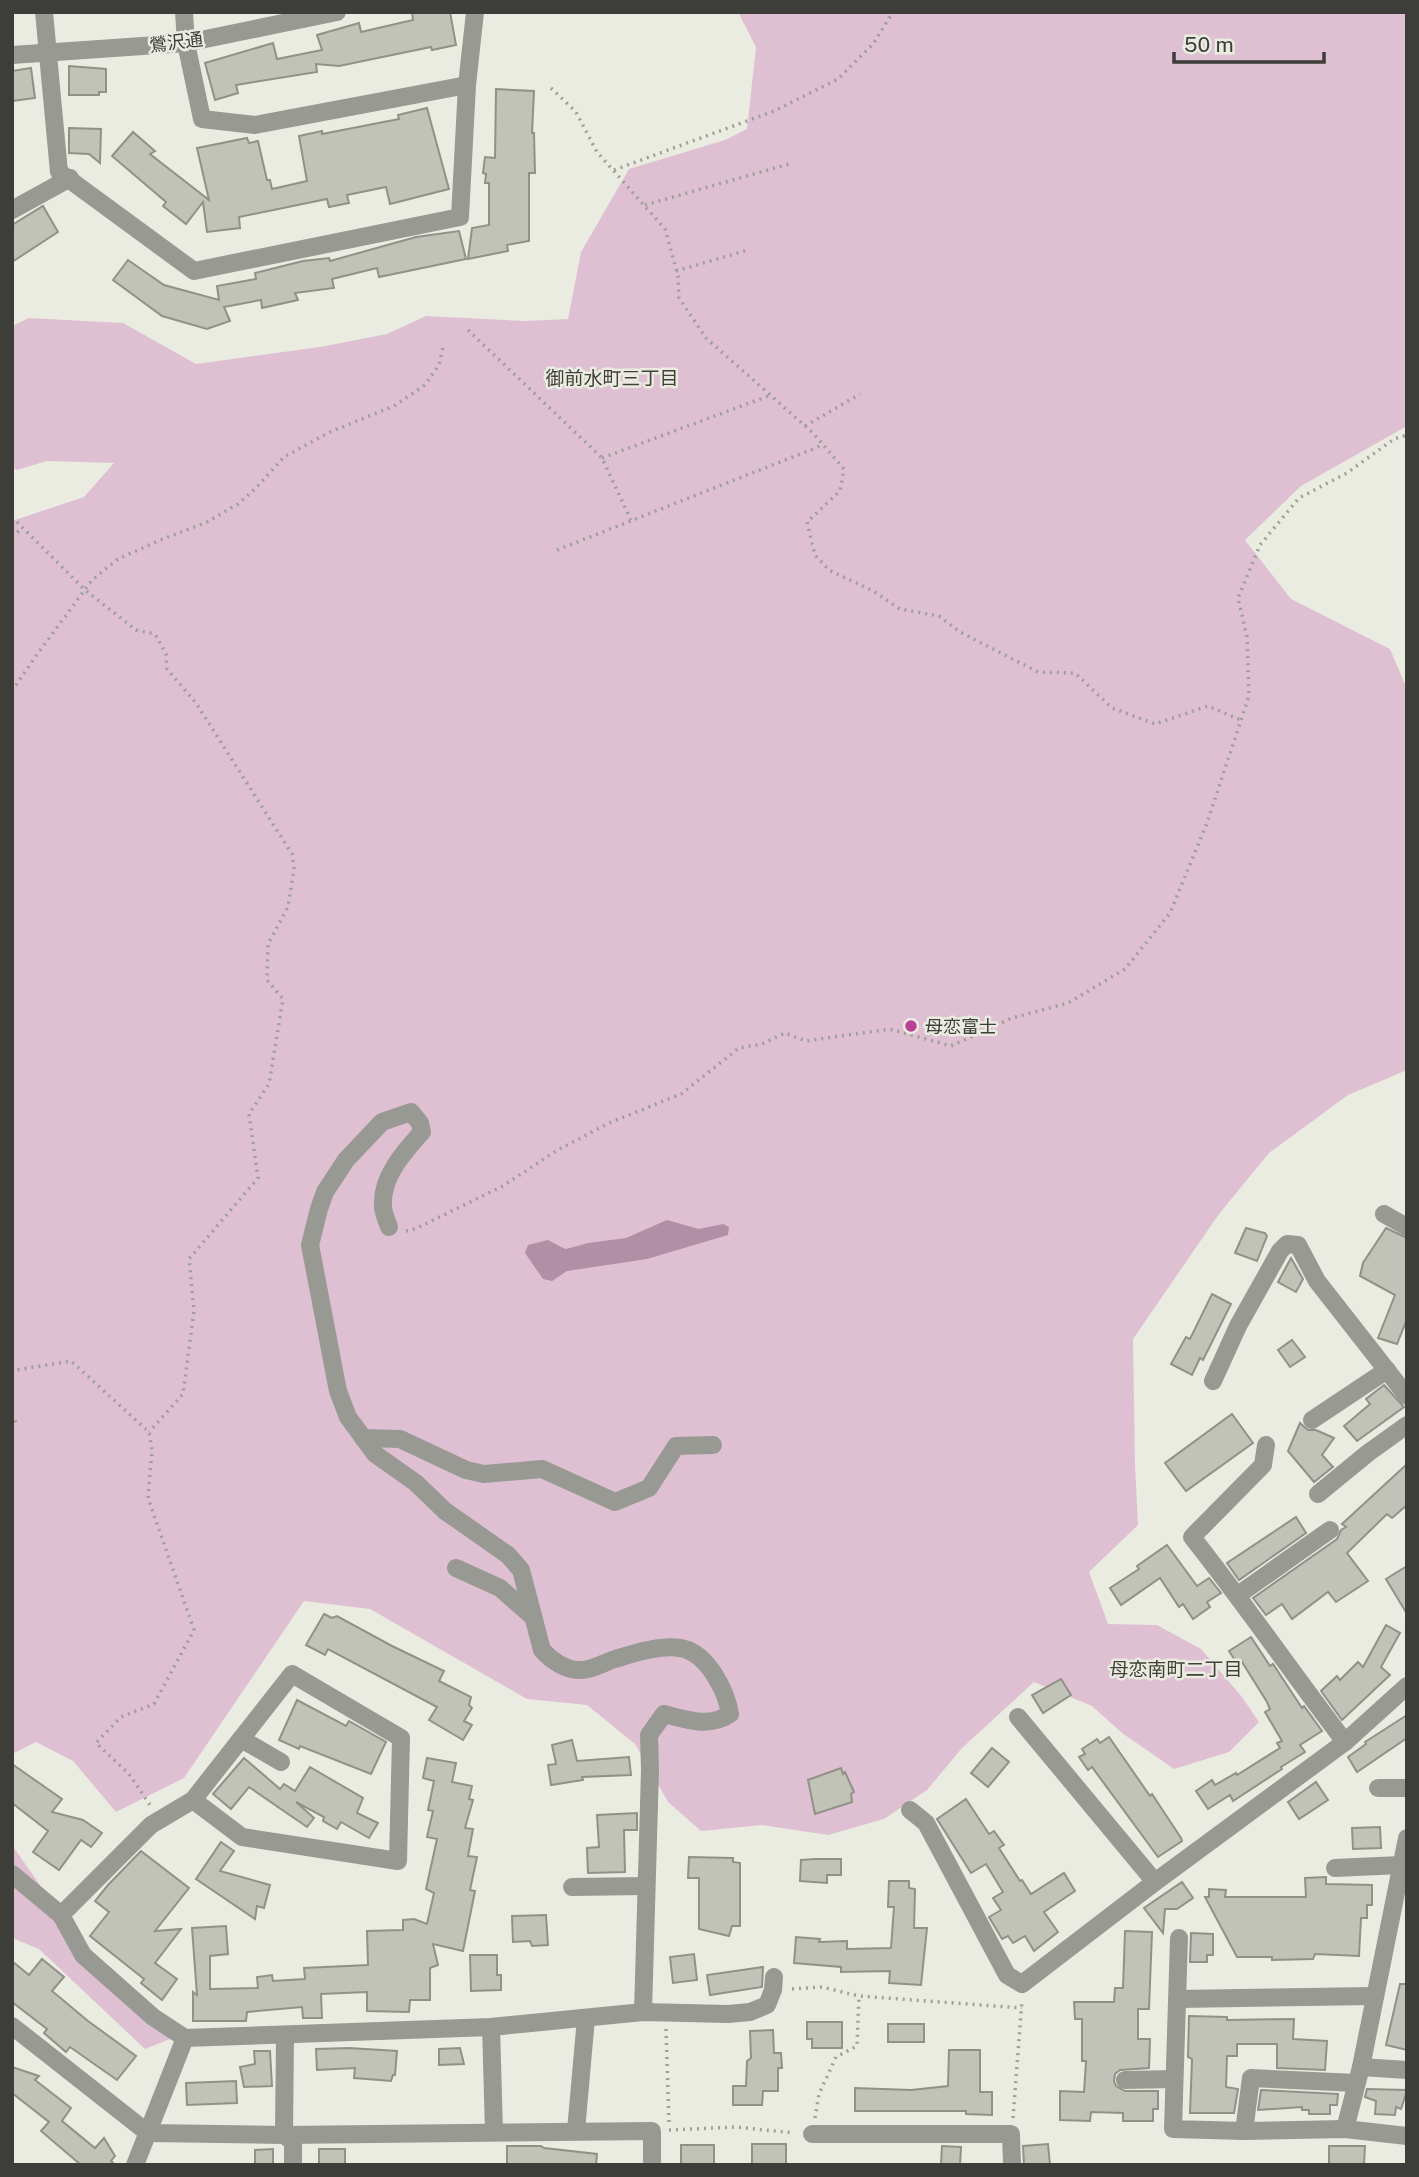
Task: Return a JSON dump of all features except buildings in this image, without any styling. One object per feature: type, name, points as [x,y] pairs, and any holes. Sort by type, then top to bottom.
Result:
[{"type":"street","points":[[44,12],[59,172],[194,271],[460,217],[467,85],[475,12]]},
{"type":"street","points":[[184,12],[186,43],[202,119],[254,125],[467,85]]},
{"type":"street","name":"鶯沢通","points":[[12,55],[186,43],[337,12]]},
{"type":"street","points":[[12,211],[70,178]]},
{"type":"street","points":[[389,1227],[383,1207],[385,1186],[405,1151],[422,1132],[420,1123],[411,1112],[382,1122],[346,1160],[325,1192],[310,1245],[338,1391],[348,1417],[363,1438],[386,1464],[416,1483],[445,1511],[508,1555],[521,1570],[542,1650],[550,1659],[580,1671],[621,1657],[666,1647],[683,1648],[702,1660],[719,1680],[728,1699],[730,1714],[721,1720],[692,1722],[664,1714],[649,1735],[643,2012]]},
{"type":"street","points":[[1384,1213],[1407,1227]]},
{"type":"street","points":[[1213,1381],[1238,1326],[1280,1251],[1287,1244],[1298,1245],[1317,1281],[1407,1396]]},
{"type":"street","points":[[1312,1420],[1387,1370]]},
{"type":"street","points":[[1318,1494],[1407,1425]]},
{"type":"street","points":[[363,1438],[400,1439],[466,1470],[484,1474],[542,1469],[615,1502],[649,1489],[676,1446],[713,1445]]},
{"type":"street","points":[[1266,1445],[1263,1465],[1192,1537],[1238,1595],[1283,1661],[1345,1742]]},
{"type":"street","points":[[1238,1595],[1329,1530]]},
{"type":"street","points":[[456,1568],[500,1588],[533,1617]]},
{"type":"street","points":[[61,1915],[151,1825],[193,1800],[292,1674],[401,1738],[398,1861],[242,1837],[193,1800]]},
{"type":"street","points":[[910,1810],[926,1823],[1007,1975],[1022,1984],[1345,1742],[1407,1686]]},
{"type":"street","points":[[1018,1717],[1155,1882]]},
{"type":"street","points":[[241,1739],[281,1762]]},
{"type":"street","points":[[1378,1788],[1407,1787]]},
{"type":"street","points":[[1346,2129],[1407,1838]]},
{"type":"street","points":[[1335,1868],[1400,1865]]},
{"type":"street","points":[[12,1874],[61,1915],[83,1955],[153,2017],[185,2038],[491,2027],[643,2012],[750,2012],[768,2005],[773,1983]]},
{"type":"street","points":[[572,1886],[646,1886]]},
{"type":"street","points":[[1179,1938],[1172,2129],[1346,2129],[1407,2136]]},
{"type":"street","points":[[1178,1999],[1374,1996]]},
{"type":"street","points":[[576,2132],[586,2018]]},
{"type":"street","points":[[12,2026],[148,2133],[284,2135],[661,2131],[652,2165]]},
{"type":"street","points":[[491,2027],[494,2132]]},
{"type":"street","points":[[284,2135],[285,2035]]},
{"type":"street","points":[[135,2165],[185,2038]]},
{"type":"street","points":[[1244,2131],[1251,2078],[1359,2075],[1407,2070]]},
{"type":"street","points":[[1125,2080],[1174,2079]]},
{"type":"street","points":[[812,2134],[1011,2134],[1012,2165]]},
{"type":"street","points":[[284,2135],[293,2142],[293,2165]]},
{"type":"path","points":[[614,170],[775,111],[838,79],[873,44],[893,12]]},
{"type":"path","points":[[551,88],[576,113],[597,152],[665,229],[677,271],[679,298],[706,338],[805,426],[844,470],[840,491],[807,522],[815,555],[829,570],[873,591],[900,609],[939,616],[960,632],[1038,672],[1075,673],[1112,708],[1155,724],[1208,706],[1241,720]]},
{"type":"path","points":[[645,205],[789,164]]},
{"type":"path","points":[[677,271],[748,250]]},
{"type":"path","points":[[468,330],[602,458],[631,520]]},
{"type":"path","points":[[12,691],[92,580],[118,559],[207,522],[238,504],[256,489],[284,457],[330,432],[394,406],[425,385],[439,365],[443,347]]},
{"type":"path","points":[[805,426],[860,394]]},
{"type":"path","points":[[602,458],[771,396]]},
{"type":"path","points":[[389,1227],[404,1231],[415,1229],[503,1186],[556,1151],[609,1123],[681,1094],[740,1048],[762,1044],[785,1032],[806,1041],[890,1029],[951,1046],[1012,1018],[1068,1003],[1125,969],[1170,913],[1207,823],[1250,696],[1247,637],[1238,598],[1260,545],[1299,498],[1347,473],[1394,439],[1407,435]]},
{"type":"path","points":[[557,550],[823,445]]},
{"type":"path","points":[[12,517],[85,590],[136,630],[155,634],[166,654],[167,669],[196,703],[292,854],[294,869],[288,907],[268,944],[267,980],[284,999],[269,1084],[249,1114],[258,1178],[190,1259],[194,1311],[183,1394],[149,1432]]},
{"type":"path","points":[[12,537],[22,528]]},
{"type":"path","points":[[12,1374],[17,1370],[71,1361],[149,1432],[152,1450],[148,1498],[194,1630],[154,1704],[121,1717],[96,1743],[129,1774],[140,1794],[161,1819]]},
{"type":"path","points":[[12,1414],[16,1423],[12,1426]]},
{"type":"path","points":[[773,1983],[822,1987],[859,1996],[1022,2008]]},
{"type":"path","points":[[1011,2134],[1022,1984]]},
{"type":"path","points":[[665,2013],[661,2131],[736,2127],[812,2134],[820,2094],[836,2057],[857,2046],[859,1996]]},
{"type":"shaded area","points":[[738,12],[1407,12],[1407,426],[1301,486],[1245,540],[1291,599],[1390,649],[1407,689],[1407,1070],[1348,1095],[1269,1153],[1219,1214],[1133,1339],[1138,1525],[1089,1572],[1108,1624],[1157,1625],[1201,1649],[1242,1697],[1259,1722],[1229,1752],[1174,1769],[1122,1733],[1092,1706],[1034,1682],[962,1748],[927,1790],[884,1819],[828,1835],[762,1825],[701,1831],[668,1802],[635,1744],[587,1705],[527,1699],[370,1609],[304,1601],[184,1778],[116,1812],[73,1761],[36,1742],[12,1754],[12,521],[84,497],[114,463],[47,461],[17,470],[12,467],[12,326],[29,318],[123,323],[196,364],[320,347],[387,334],[426,316],[525,321],[568,319],[581,252],[629,169],[725,140],[747,129],[756,47]]},
{"type":"shaded area","points":[[667,1220],[699,1229],[723,1224],[729,1227],[728,1235],[647,1259],[567,1271],[552,1281],[543,1279],[525,1253],[528,1245],[548,1240],[565,1249],[626,1238]]},
{"type":"shaded area","points":[[12,1845],[42,1888],[130,2000],[170,2039],[145,2049],[39,1949],[12,1938]]},
{"type":"place","name":"母恋富士","points":[[911,1026]]},
{"type":"district","name":"御前水町三丁目","points":[[612,378]]},
{"type":"district","name":"母恋南町二丁目","points":[[1176,1669]]}]
